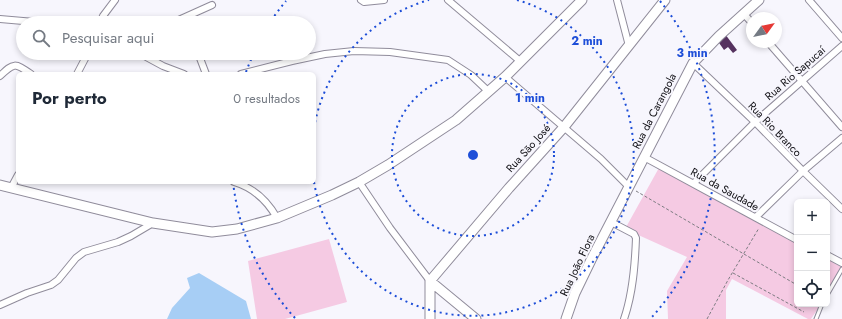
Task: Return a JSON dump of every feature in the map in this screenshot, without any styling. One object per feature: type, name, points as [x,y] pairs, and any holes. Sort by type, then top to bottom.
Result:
[{"type":"main road","points":[[0,185],[153,224],[212,232],[237,229],[277,218],[359,182],[388,165],[449,124],[490,92],[582,0]]},
{"type":"main road","name":"Rua São José","points":[[430,282],[509,188],[564,126],[665,0]]},
{"type":"main road","name":"Rua da Carangola","points":[[629,187],[693,63],[701,53],[759,0]]},
{"type":"main road","name":"Rua João Flora","points":[[566,319],[575,293],[629,187]]},
{"type":"main road","points":[[430,282],[430,319]]},
{"type":"main road","points":[[430,282],[476,319]]},
{"type":"street","points":[[103,16],[115,0]]},
{"type":"street","points":[[361,0],[364,2],[384,0]]},
{"type":"street","points":[[448,0],[520,61]]},
{"type":"street","points":[[618,0],[629,46]]},
{"type":"street","points":[[809,0],[842,38]]},
{"type":"street","points":[[195,16],[212,5]]},
{"type":"street","points":[[743,13],[746,16]]},
{"type":"street","points":[[0,19],[16,20]]},
{"type":"street","name":"Rua Rio Sapucaí","points":[[694,183],[755,122],[842,46]]},
{"type":"street","points":[[773,48],[842,127]]},
{"type":"street","points":[[316,56],[354,51],[390,52],[448,60],[471,75],[490,92]]},
{"type":"street","points":[[77,72],[84,60]]},
{"type":"street","points":[[155,60],[168,68],[179,72]]},
{"type":"street","points":[[202,60],[205,72]]},
{"type":"street","points":[[253,72],[301,60]]},
{"type":"street","name":"Rua Rio Branco","points":[[693,63],[755,122],[803,172],[842,209]]},
{"type":"street","points":[[0,76],[10,66],[15,64],[28,72]]},
{"type":"street","points":[[505,77],[564,126],[601,159],[629,187]]},
{"type":"street","points":[[756,217],[803,172],[842,138]]},
{"type":"street","name":"Rua da Saudade","points":[[644,157],[794,238]]},
{"type":"street","points":[[11,188],[16,179]]},
{"type":"street","points":[[359,182],[390,228],[430,282]]},
{"type":"street","points":[[242,184],[256,192],[272,208],[277,218]]},
{"type":"street","points":[[611,222],[634,234],[636,238],[631,291],[629,304],[624,319]]},
{"type":"street","points":[[0,305],[27,293],[51,285],[64,275],[76,258],[84,252],[118,242],[153,224]]},
{"type":"street","points":[[830,258],[842,264]]},
{"type":"lane","points":[[830,290],[842,269]]},
{"type":"lane","points":[[816,319],[821,307]]},
{"type":"path","points":[[629,187],[794,283]]},
{"type":"path","points":[[707,319],[732,272],[758,230]]},
{"type":"path","points":[[732,272],[804,312]]},
{"type":"shaded area","points":[[660,166],[794,240],[794,307],[819,307],[811,319],[808,319],[732,279],[726,290],[726,319],[668,319],[667,291],[687,257],[625,229]]},
{"type":"shaded area","points":[[329,239],[347,302],[285,319],[257,319],[248,261]]},
{"type":"shaded area","points":[[830,261],[842,267],[830,289]]},
{"type":"water","points":[[199,273],[246,301],[251,319],[167,319],[172,308],[190,288],[187,278]]},
{"type":"building","points":[[725,34],[737,50],[733,53],[728,47],[724,50],[717,40]]}]
